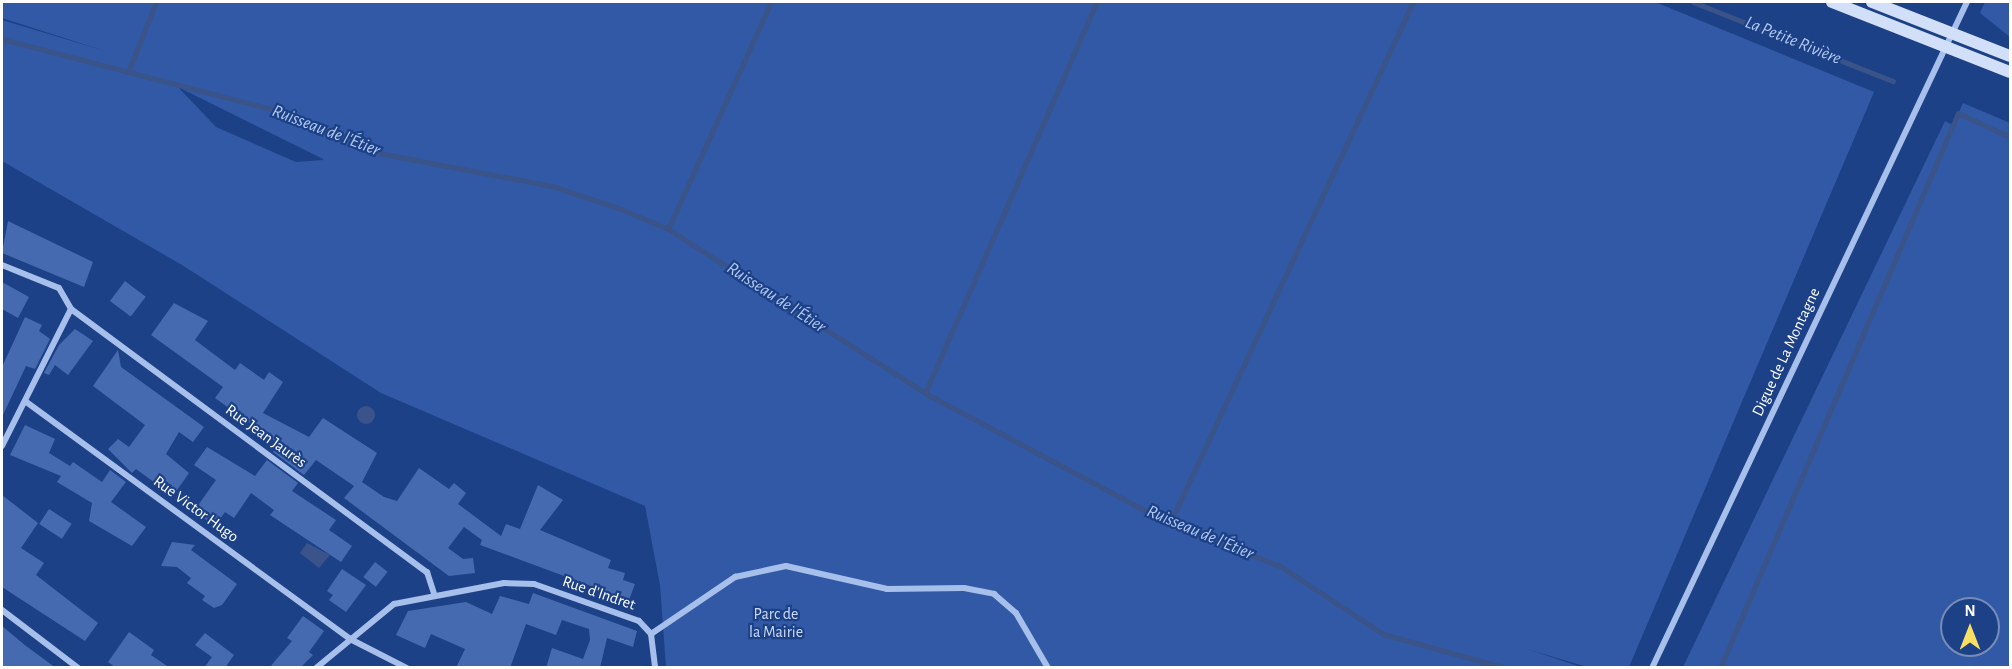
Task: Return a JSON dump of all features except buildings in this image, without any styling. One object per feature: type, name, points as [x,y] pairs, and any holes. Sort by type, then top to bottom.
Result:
[{"type":"main road","points":[[1832,2],[2010,72]]},
{"type":"main road","points":[[1872,2],[2010,56]]},
{"type":"street","name":"Digue de La Montagne","points":[[1652,668],[1967,2]]},
{"type":"street","name":"Rue Jean Jaurès","points":[[2,265],[58,288],[71,309],[427,572],[434,593]]},
{"type":"street","points":[[2,446],[71,309]]},
{"type":"street","name":"Rue Victor Hugo","points":[[25,401],[350,639],[407,668]]},
{"type":"street","points":[[655,668],[651,634],[735,577],[786,566],[887,589],[964,588],[994,594],[1016,613],[1048,668]]},
{"type":"street","name":"Rue d'Indret","points":[[316,668],[394,604],[434,593],[534,584],[639,621],[651,634]]},
{"type":"street","points":[[2,610],[78,668]]},
{"type":"green space","name":"Parc de la Mairie","points":[[2,2],[1655,2],[1874,92],[1629,667],[1587,667],[1527,649],[1581,667],[666,667],[660,585],[645,506],[381,393],[182,265],[2,161],[2,20],[105,51],[2,18]],"holes":[[[178,87],[323,159],[296,162],[216,127]]]},
{"type":"green space","points":[[1985,2],[2010,2],[2010,37],[1980,13]]},
{"type":"green space","points":[[1963,103],[2010,123],[2010,667],[1683,667],[1945,121],[1953,125]]},
{"type":"shaded area","points":[[366,406],[374,411],[375,415],[370,423],[366,424],[358,419],[357,415],[362,407]]},
{"type":"shaded area","points":[[307,543],[330,555],[319,568],[300,553]]},
{"type":"waterway","points":[[128,72],[156,2]]},
{"type":"waterway","points":[[668,229],[771,2]]},
{"type":"waterway","points":[[925,393],[1097,2]]},
{"type":"waterway","points":[[1170,523],[1413,2]]},
{"type":"waterway","name":"La Petite Rivière","points":[[1693,2],[1893,81]]},
{"type":"waterway","name":"Ruisseau de l'Étier","points":[[2,39],[283,112],[384,154],[552,186],[621,209],[668,229],[925,393],[1165,521],[1280,566],[1383,634],[1506,668]]},
{"type":"waterway","points":[[1720,668],[1958,113],[2010,137]]}]
